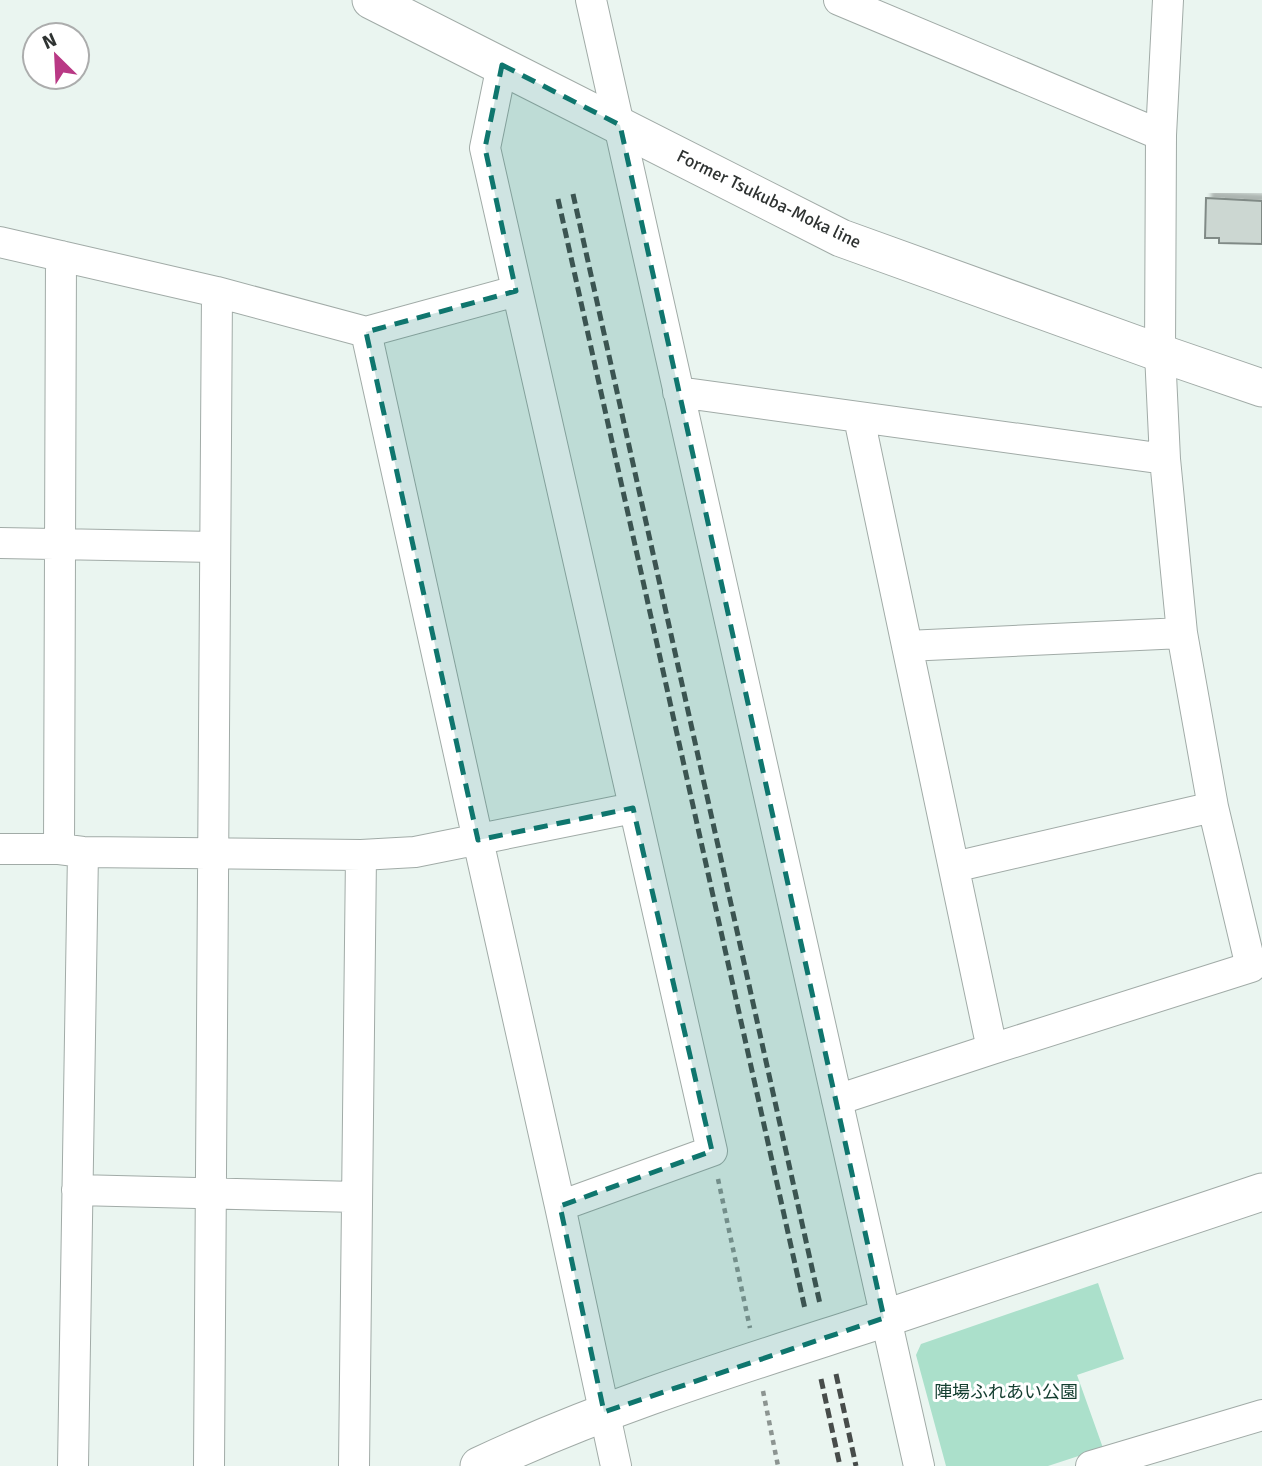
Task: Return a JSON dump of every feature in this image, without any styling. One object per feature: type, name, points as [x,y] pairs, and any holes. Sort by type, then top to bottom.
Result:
[{"type":"street","name":"Former Tsukuba-Moka line","points":[[371,0],[841,238],[1262,388]]},
{"type":"street","points":[[591,0],[919,1466]]},
{"type":"street","points":[[839,0],[1161,135]]},
{"type":"street","points":[[837,1100],[1251,967],[1213,807],[1182,633],[1165,459],[1160,353],[1161,135],[1168,0]]},
{"type":"street","points":[[502,65],[485,148],[712,1151],[560,1206]]},
{"type":"street","points":[[0,242],[217,292],[366,332],[516,291]]},
{"type":"street","points":[[61,256],[60,544],[71,851],[77,1189],[73,1466]]},
{"type":"street","points":[[209,1466],[217,292]]},
{"type":"street","points":[[366,332],[615,1466]]},
{"type":"street","points":[[678,392],[1165,459]]},
{"type":"street","points":[[859,418],[992,1049]]},
{"type":"street","points":[[0,543],[215,547]]},
{"type":"street","points":[[907,646],[1182,633]]},
{"type":"street","points":[[954,867],[1213,807]]},
{"type":"street","points":[[0,849],[361,855],[415,852],[633,808]]},
{"type":"street","points":[[355,1466],[361,855]]},
{"type":"street","points":[[77,1189],[357,1197]]},
{"type":"street","points":[[479,1466],[604,1412],[1262,1192]]},
{"type":"street","points":[[1091,1466],[1262,1415]]},
{"type":"path","points":[[712,1151],[751,1335]]},
{"type":"path","points":[[762,1384],[778,1466]]},
{"type":"highlighted area","points":[[502,65],[620,125],[884,1318],[604,1412],[560,1206],[712,1151],[633,808],[478,840],[366,332],[516,291],[485,148]]},
{"type":"green space","name":"陣場ふれあい公園","points":[[1098,1283],[1124,1359],[1077,1375],[1103,1448],[1048,1466],[946,1466],[916,1355],[921,1344]]},
{"type":"building","points":[[1206,198],[1262,201],[1262,244],[1219,243],[1219,238],[1205,238]]},
{"type":"railway","points":[[573,194],[820,1304]]},
{"type":"railway","points":[[558,199],[805,1309]]},
{"type":"railway","points":[[836,1374],[856,1466]]},
{"type":"railway","points":[[821,1379],[840,1466]]}]
